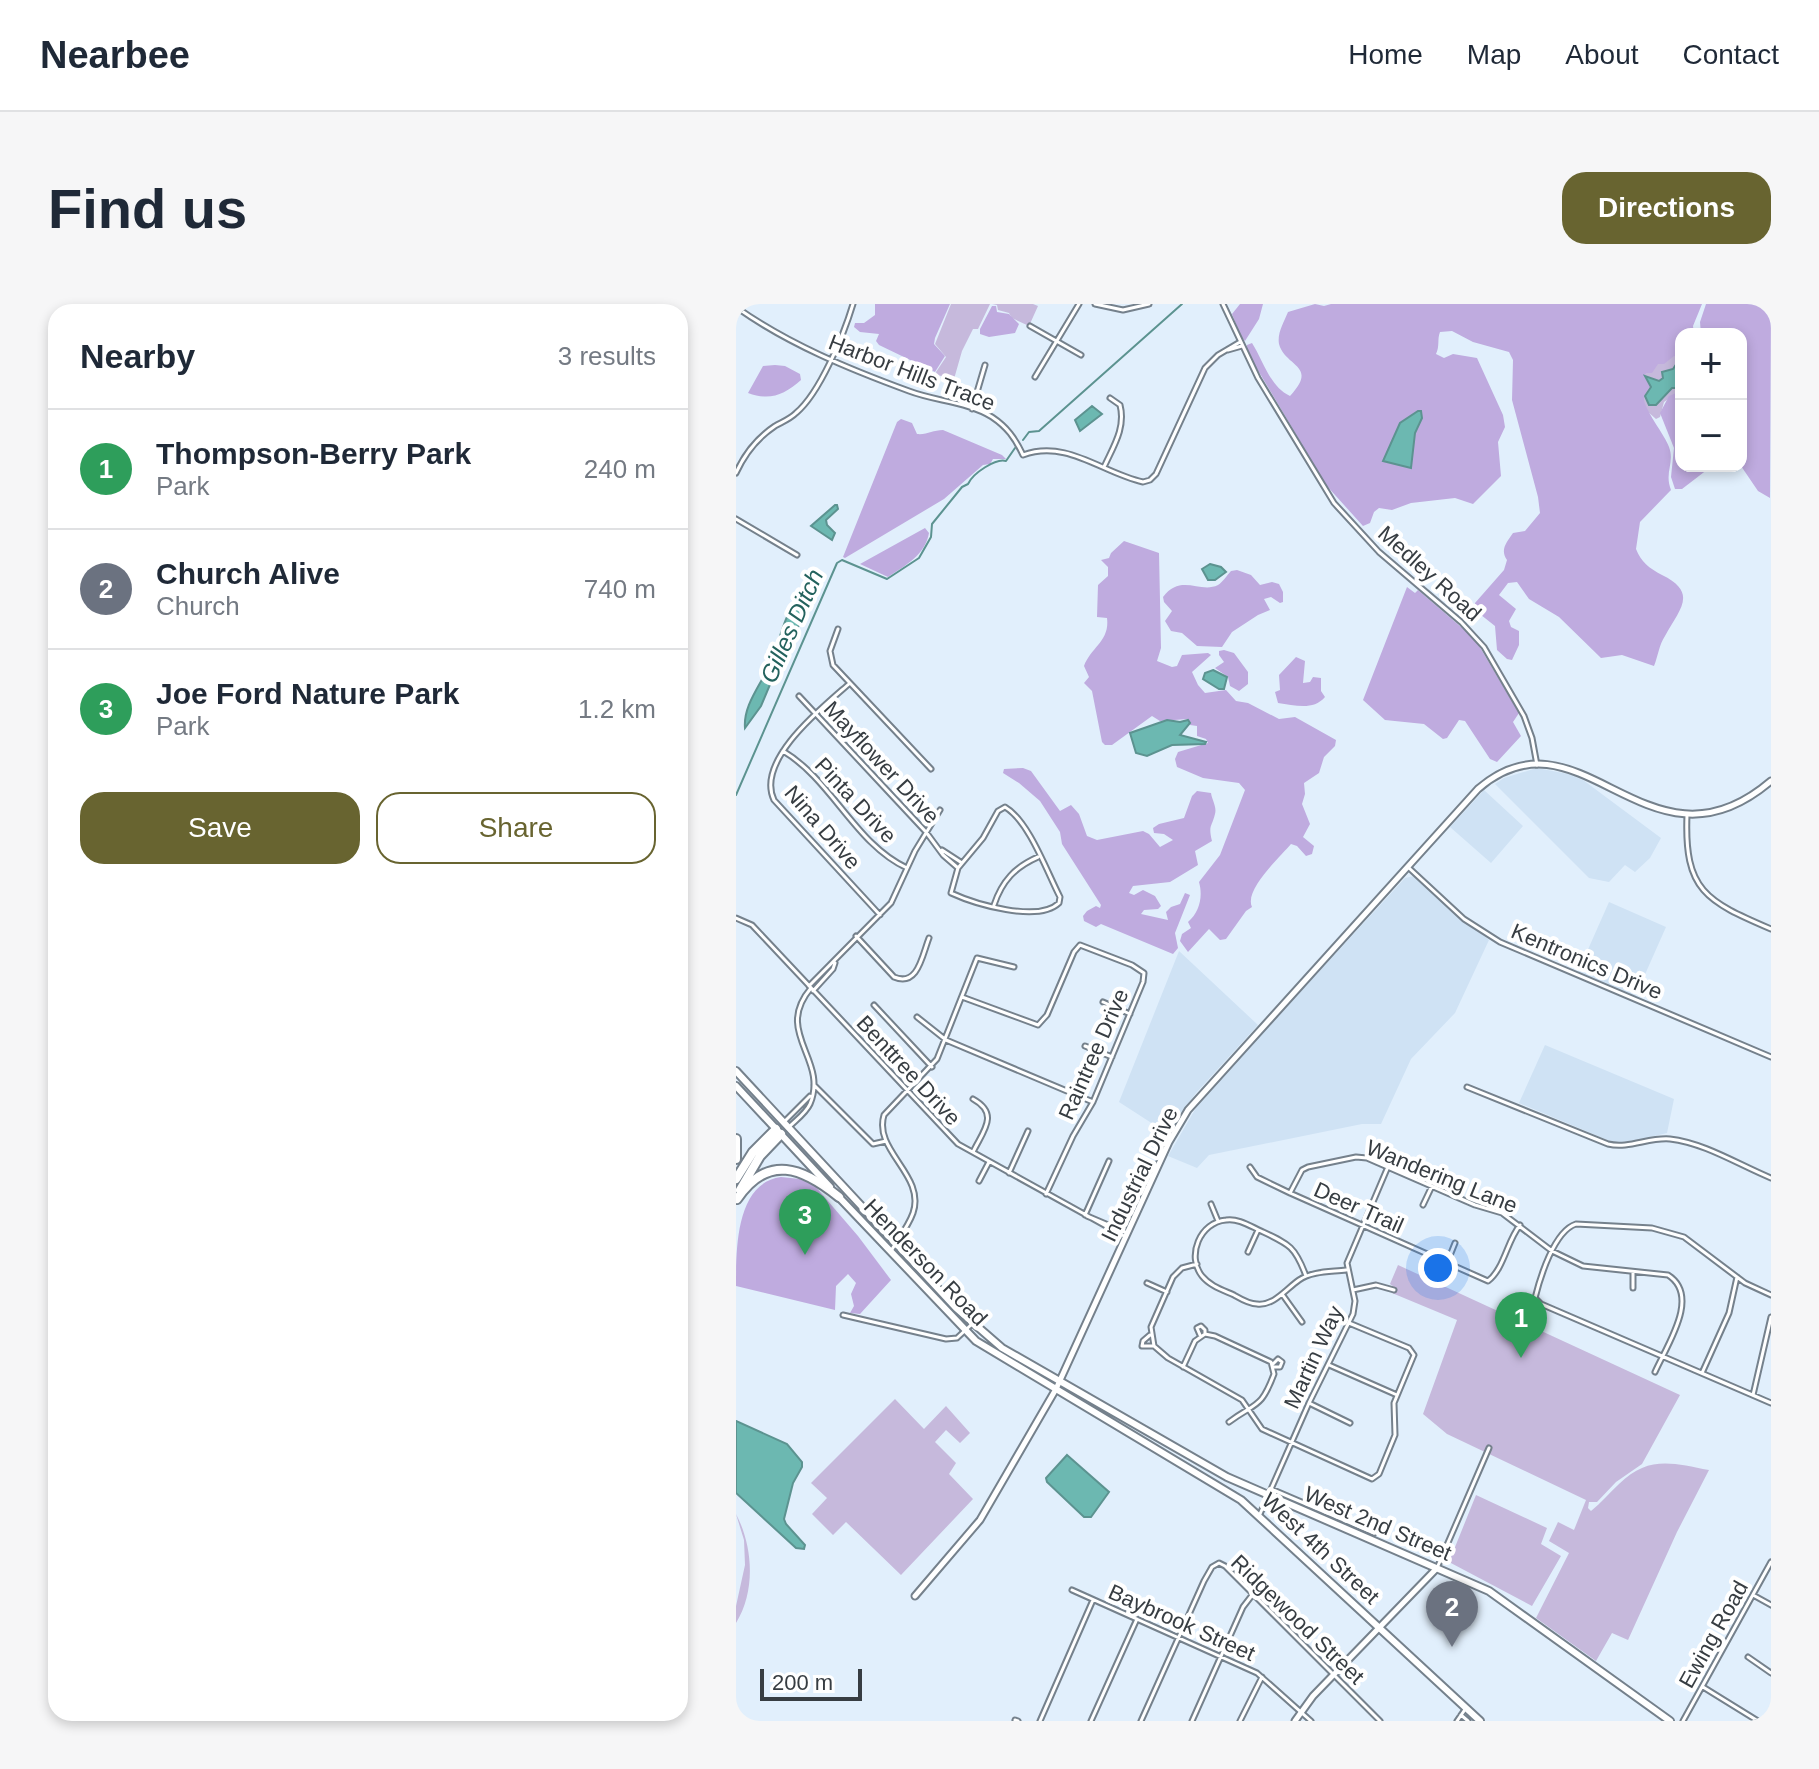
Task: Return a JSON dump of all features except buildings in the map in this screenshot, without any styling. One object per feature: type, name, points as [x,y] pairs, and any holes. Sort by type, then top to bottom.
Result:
[{"type":"highway","points":[[736,1179],[753,1152],[779,1132]]},
{"type":"highway","points":[[737,1201],[752,1167],[779,1132]]},
{"type":"highway","points":[[736,1139],[736,1159]]},
{"type":"highway","points":[[737,1201],[748,1185],[760,1176],[786,1169],[807,1174],[839,1197]]},
{"type":"main road","name":"Henderson Road","points":[[736,1071],[972,1324],[1002,1348],[1183,1453]]},
{"type":"main road","name":"Henderson Road","points":[[736,1086],[965,1330],[991,1351],[1202,1474]]},
{"type":"main road","points":[[779,1132],[786,1125]]},
{"type":"main road","name":"West 2nd Street","points":[[1183,1453],[1360,1531],[1504,1600],[1670,1721]]},
{"type":"main road","name":"West 4th Street","points":[[1202,1474],[1260,1514],[1464,1712],[1480,1721]]},
{"type":"street","points":[[736,473],[742,460],[762,436],[798,412],[832,359],[853,304]]},
{"type":"street","points":[[1035,377],[1079,304]]},
{"type":"street","points":[[1095,304],[1123,310],[1149,304]]},
{"type":"street","name":"Medley Road","points":[[1223,304],[1241,344],[1306,459],[1339,510],[1379,552],[1468,628],[1484,647],[1524,716],[1537,765]]},
{"type":"street","name":"Harbor Hills Trace","points":[[736,307],[778,336],[909,392],[992,417],[1015,438],[1023,455],[1056,450],[1104,467]]},
{"type":"street","points":[[1030,326],[1081,355]]},
{"type":"street","points":[[1110,398],[1120,405],[1122,421],[1104,467],[1139,481],[1147,481],[1153,477],[1200,377],[1212,361],[1241,344]]},
{"type":"street","points":[[972,409],[985,365]]},
{"type":"street","points":[[736,519],[797,555]]},
{"type":"street","points":[[838,629],[830,647],[830,658],[931,769]]},
{"type":"street","name":"Nina Drive","points":[[850,683],[796,734],[783,751],[771,786],[774,800],[880,915]]},
{"type":"street","name":"Mayflower Drive","points":[[799,696],[958,868]]},
{"type":"street","name":"Pinta Drive","points":[[783,751],[802,766],[885,856],[907,868]]},
{"type":"street","points":[[1537,765],[1572,769],[1653,809],[1687,815],[1737,804],[1771,781]]},
{"type":"street","name":"Industrial Drive","points":[[915,1596],[980,1520],[1056,1389],[1169,1142],[1198,1097],[1486,783],[1506,771],[1537,765]]},
{"type":"street","points":[[1003,807],[1021,821],[1060,897],[1058,905],[1031,912],[951,893],[962,863],[1003,807]]},
{"type":"street","points":[[786,1125],[813,1093],[814,1085],[796,1018],[800,1004],[856,936],[892,901],[940,810]]},
{"type":"street","points":[[1687,815],[1688,860],[1701,887],[1721,906],[1771,929]]},
{"type":"street","name":"Mayflower Drive","points":[[941,850],[962,863]]},
{"type":"street","points":[[994,905],[1008,877],[1039,856]]},
{"type":"street","name":"Kentronics Drive","points":[[1408,866],[1464,919],[1500,942],[1771,1057]]},
{"type":"street","name":"Benttree Drive","points":[[736,918],[752,925],[946,1134],[1046,1194],[1126,1235]]},
{"type":"street","points":[[856,936],[894,977],[901,980],[915,974],[929,938]]},
{"type":"street","name":"Raintree Drive","points":[[962,997],[1034,1025],[1040,1024],[1047,1015],[1078,946],[1083,945],[1132,965],[1144,973],[1093,1102],[1046,1194]]},
{"type":"street","points":[[891,1252],[913,1213],[915,1194],[886,1141],[881,1128],[884,1115],[932,1067],[946,1040],[977,958],[1014,967]]},
{"type":"street","points":[[1103,1002],[1130,1014]]},
{"type":"street","points":[[874,1005],[932,1067]]},
{"type":"street","points":[[917,1017],[946,1040],[1093,1102]]},
{"type":"street","points":[[1085,1046],[1112,1057]]},
{"type":"street","points":[[814,1085],[873,1144],[886,1141]]},
{"type":"street","points":[[1467,1087],[1608,1144],[1625,1145],[1661,1138],[1679,1140],[1771,1178]]},
{"type":"street","points":[[973,1099],[984,1106],[988,1115],[973,1152]]},
{"type":"street","points":[[1009,1173],[1028,1131]]},
{"type":"street","name":"Wandering Lane","points":[[1290,1193],[1300,1173],[1308,1167],[1356,1157],[1502,1213],[1552,1251],[1589,1268],[1668,1275],[1683,1293],[1682,1310],[1655,1372]]},
{"type":"street","points":[[1085,1215],[1109,1161]]},
{"type":"street","points":[[979,1181],[989,1162]]},
{"type":"street","name":"Deer Trail","points":[[1250,1167],[1257,1177],[1290,1193],[1490,1281],[1520,1225]]},
{"type":"street","points":[[1306,1276],[1294,1249],[1258,1229],[1233,1220],[1218,1221],[1206,1230],[1195,1252],[1202,1276],[1213,1286],[1253,1304],[1266,1304],[1306,1276],[1347,1270],[1350,1254],[1387,1167]]},
{"type":"street","points":[[1423,1205],[1432,1186]]},
{"type":"street","points":[[1211,1204],[1218,1221]]},
{"type":"street","points":[[1771,1295],[1737,1277],[1691,1241],[1652,1228],[1576,1224],[1565,1229],[1552,1251],[1535,1296],[1536,1301],[1771,1403]]},
{"type":"street","points":[[1248,1252],[1258,1229]]},
{"type":"street","points":[[1447,1263],[1455,1243]]},
{"type":"street","points":[[1197,1264],[1179,1270],[1167,1292],[1152,1323],[1150,1335],[1154,1346],[1183,1367],[1238,1397],[1262,1429],[1365,1477],[1377,1476],[1395,1435],[1397,1395],[1414,1355],[1411,1349],[1349,1323]]},
{"type":"street","name":"Martin Way","points":[[1260,1514],[1309,1403],[1349,1323],[1355,1305],[1347,1270]]},
{"type":"street","points":[[1633,1272],[1633,1288]]},
{"type":"street","points":[[1702,1373],[1729,1313],[1737,1277]]},
{"type":"street","points":[[1147,1283],[1167,1292]]},
{"type":"street","points":[[1353,1290],[1376,1285],[1394,1290]]},
{"type":"street","points":[[1282,1294],[1302,1322]]},
{"type":"street","points":[[843,1315],[946,1339],[957,1338],[972,1324]]},
{"type":"street","points":[[1753,1395],[1771,1317]]},
{"type":"street","points":[[1150,1335],[1142,1346],[1154,1346]]},
{"type":"street","points":[[1183,1367],[1195,1341],[1203,1335],[1240,1347],[1273,1365],[1273,1377],[1264,1397],[1229,1422]]},
{"type":"street","points":[[1329,1365],[1397,1395]]},
{"type":"street","points":[[1309,1403],[1350,1423]]},
{"type":"street","points":[[1295,1721],[1333,1674],[1437,1568],[1489,1448]]},
{"type":"street","name":"West 2nd Street","points":[[1360,1531],[1374,1533]]},
{"type":"street","name":"Ewing Road","points":[[1683,1721],[1771,1562]]},
{"type":"street","name":"Ridgewood Street","points":[[1141,1721],[1214,1565],[1219,1563],[1380,1721]]},
{"type":"street","name":"Baybrook Street","points":[[1072,1590],[1262,1677],[1311,1721]]},
{"type":"street","points":[[1192,1721],[1243,1607],[1253,1594]]},
{"type":"street","points":[[1753,1595],[1771,1605]]},
{"type":"street","points":[[1040,1721],[1093,1600]]},
{"type":"street","points":[[1091,1721],[1137,1619]]},
{"type":"street","points":[[1748,1657],[1771,1673]]},
{"type":"street","points":[[1240,1721],[1262,1677]]},
{"type":"street","points":[[1702,1686],[1758,1721]]},
{"type":"street","points":[[1457,1721],[1464,1712]]},
{"type":"street","name":"West 4th Street","points":[[1464,1712],[1468,1721]]},
{"type":"shaded area","points":[[875,304],[950,304],[935,338],[934,344],[945,356],[935,372],[879,345],[876,341],[879,334],[860,332],[854,327],[855,323],[864,323],[875,315]]},
{"type":"shaded area","points":[[951,304],[990,304],[978,329],[973,329],[962,351],[954,379],[937,375],[936,372],[946,357],[935,344]]},
{"type":"shaded area","points":[[992,304],[1033,304],[1038,306],[1029,326]]},
{"type":"shaded area","points":[[1240,304],[1263,304],[1259,319],[1245,341],[1232,314]]},
{"type":"shaded area","points":[[1315,304],[1702,304],[1693,328],[1675,328],[1675,356],[1664,364],[1658,364],[1652,373],[1646,373],[1644,377],[1650,386],[1644,402],[1671,453],[1671,490],[1640,522],[1636,549],[1646,564],[1673,582],[1683,595],[1680,610],[1663,639],[1654,666],[1622,655],[1601,658],[1559,617],[1529,599],[1517,582],[1508,583],[1499,595],[1516,609],[1509,621],[1511,627],[1519,631],[1519,645],[1512,660],[1497,650],[1495,626],[1476,611],[1475,603],[1504,570],[1507,560],[1504,550],[1508,540],[1513,533],[1525,531],[1540,513],[1512,400],[1513,360],[1509,352],[1473,342],[1452,331],[1440,332],[1436,354],[1444,358],[1453,354],[1477,358],[1503,415],[1505,427],[1498,442],[1501,476],[1473,504],[1455,498],[1411,503],[1392,510],[1379,508],[1370,523],[1363,526],[1326,485],[1246,350],[1247,345],[1252,343],[1272,380],[1290,396],[1298,386],[1301,372],[1282,352],[1279,344],[1288,312]]},
{"type":"shaded area","points":[[1706,304],[1771,304],[1770,498],[1758,491],[1745,472],[1747,328],[1700,328]]},
{"type":"shaded area","points":[[992,306],[996,306],[997,312],[1009,314],[1019,324],[1015,333],[989,337],[980,334]]},
{"type":"shaded area","points":[[1675,347],[1675,394],[1664,402],[1660,417],[1656,419],[1640,405],[1631,366]]},
{"type":"shaded area","points":[[763,366],[785,366],[800,374],[801,380],[776,395],[748,393]]},
{"type":"shaded area","points":[[1675,394],[1675,472],[1704,472],[1682,489],[1675,489],[1671,477],[1674,448],[1660,413],[1669,396]]},
{"type":"shaded area","points":[[901,419],[912,423],[917,434],[943,430],[1006,459],[993,459],[990,464],[983,465],[944,499],[845,558],[897,422]]},
{"type":"shaded area","points":[[925,528],[929,533],[919,553],[888,577],[860,564]]},
{"type":"shaded area","points":[[1124,541],[1159,553],[1161,648],[1157,661],[1172,667],[1177,666],[1182,655],[1208,653],[1211,655],[1192,672],[1205,693],[1226,690],[1236,701],[1248,703],[1279,719],[1295,717],[1336,740],[1335,746],[1324,757],[1319,773],[1304,783],[1302,804],[1310,824],[1303,837],[1314,846],[1312,854],[1306,856],[1291,844],[1258,883],[1251,900],[1252,907],[1226,939],[1220,940],[1209,929],[1188,952],[1180,941],[1182,934],[1191,928],[1188,922],[1200,904],[1199,882],[1220,855],[1245,790],[1239,783],[1203,778],[1177,767],[1175,759],[1178,752],[1208,743],[1197,736],[1197,726],[1190,725],[1188,719],[1160,721],[1152,716],[1112,745],[1102,742],[1092,691],[1084,683],[1089,677],[1084,666],[1106,633],[1107,618],[1097,617],[1098,585],[1108,576],[1108,567],[1101,560],[1109,558]]},
{"type":"shaded area","points":[[1231,571],[1251,575],[1260,585],[1279,584],[1283,602],[1271,597],[1264,599],[1270,610],[1232,632],[1222,647],[1197,646],[1182,633],[1171,631],[1165,621],[1172,611],[1163,597],[1170,590],[1184,585],[1211,587],[1220,584]]},
{"type":"shaded area","points":[[1407,587],[1415,593],[1418,590],[1475,639],[1519,713],[1513,722],[1521,736],[1497,762],[1490,759],[1465,721],[1459,720],[1447,738],[1443,739],[1424,724],[1385,720],[1363,700]]},
{"type":"shaded area","points":[[1219,651],[1234,653],[1248,672],[1248,684],[1239,691],[1230,686],[1228,677],[1215,668],[1224,662]]},
{"type":"shaded area","points":[[1296,657],[1305,661],[1303,683],[1310,682],[1313,677],[1321,678],[1321,691],[1325,697],[1315,704],[1278,703],[1275,692],[1280,690],[1279,675]]},
{"type":"shaded area","points":[[1023,768],[1031,771],[1060,811],[1071,805],[1079,814],[1087,836],[1097,840],[1143,831],[1160,847],[1173,840],[1164,834],[1154,833],[1153,828],[1184,818],[1197,791],[1211,793],[1215,806],[1210,829],[1212,841],[1195,851],[1198,865],[1170,882],[1133,886],[1129,893],[1134,895],[1143,890],[1155,896],[1161,906],[1144,910],[1141,914],[1168,920],[1166,912],[1180,904],[1185,893],[1190,895],[1175,933],[1178,948],[1173,954],[1101,924],[1096,927],[1084,921],[1087,911],[1101,905],[1062,844],[1060,832],[1040,801],[1003,773],[1004,769]]},
{"type":"shaded area","points":[[1537,768],[1583,780],[1661,838],[1650,858],[1635,872],[1625,865],[1609,882],[1589,878],[1495,784],[1504,778]]},
{"type":"shaded area","points":[[1484,790],[1523,826],[1491,863],[1450,827]]},
{"type":"shaded area","points":[[1414,876],[1489,940],[1455,1013],[1411,1059],[1381,1124],[1362,1124],[1209,1155],[1197,1168],[1168,1156],[1200,1101],[1405,878]]},
{"type":"shaded area","points":[[1609,902],[1666,927],[1635,997],[1578,972]]},
{"type":"shaded area","points":[[1179,951],[1258,1025],[1196,1093],[1167,1133],[1119,1102]]},
{"type":"shaded area","points":[[1545,1045],[1674,1099],[1667,1133],[1621,1144],[1519,1103]]},
{"type":"shaded area","points":[[781,1177],[800,1179],[815,1186],[891,1280],[860,1314],[850,1313],[854,1306],[851,1294],[856,1283],[848,1274],[836,1286],[835,1310],[736,1286],[738,1236],[747,1204],[755,1191],[766,1182]]},
{"type":"shaded area","points":[[1398,1265],[1680,1395],[1642,1464],[1616,1482],[1597,1502],[1589,1502],[1591,1511],[1630,1475],[1651,1465],[1672,1464],[1709,1470],[1628,1640],[1612,1633],[1596,1661],[1536,1618],[1569,1553],[1549,1541],[1558,1522],[1574,1530],[1586,1500],[1447,1434],[1423,1414],[1457,1320],[1392,1293],[1394,1287],[1390,1284]]},
{"type":"shaded area","points":[[895,1399],[924,1429],[946,1406],[970,1433],[960,1443],[946,1430],[935,1442],[956,1463],[949,1474],[973,1499],[901,1575],[846,1522],[833,1535],[812,1514],[827,1498],[811,1483]]},
{"type":"shaded area","points":[[1476,1495],[1547,1528],[1541,1544],[1561,1556],[1532,1606],[1449,1562]]},
{"type":"shaded area","points":[[736,1514],[746,1540],[750,1568],[747,1597],[736,1623],[736,1606],[745,1565],[744,1540]]},
{"type":"water","points":[[1675,366],[1675,388],[1656,405],[1649,405],[1645,396],[1651,387],[1645,376],[1659,381],[1663,378],[1662,372]]},
{"type":"water","points":[[1092,406],[1102,414],[1080,431],[1075,420]]},
{"type":"water","points":[[1421,411],[1422,418],[1415,433],[1411,468],[1383,461],[1400,423]]},
{"type":"water","points":[[835,505],[838,509],[826,520],[835,533],[832,540],[811,526]]},
{"type":"water","points":[[1210,564],[1226,572],[1215,580],[1208,580],[1202,569]]},
{"type":"water","points":[[797,599],[801,602],[803,619],[787,644],[761,706],[745,728],[750,703]]},
{"type":"water","points":[[1213,670],[1227,677],[1224,689],[1203,679],[1205,673]]},
{"type":"water","points":[[1167,720],[1188,720],[1190,723],[1180,735],[1205,744],[1172,745],[1147,756],[1136,753],[1130,733]]},
{"type":"water","points":[[736,1421],[787,1444],[802,1462],[784,1519],[805,1545],[804,1549],[796,1548],[736,1493]]},
{"type":"water","points":[[1067,1455],[1109,1492],[1091,1517],[1084,1517],[1047,1482],[1046,1478]]},
{"type":"waterway","name":"Gilles Ditch","points":[[1023,440],[1029,432],[1039,431],[1182,304]]},
{"type":"waterway","name":"Gilles Ditch","points":[[736,795],[837,563],[842,560],[887,579],[919,558],[931,537],[932,524],[962,487],[985,467],[1006,461],[1015,448]]},
{"type":"place","name":"Joe Ford Nature Park","points":[[805,1255]]},
{"type":"place","name":"Thompson-Berry Park","points":[[1521,1358]]},
{"type":"place","name":"Church Alive","points":[[1452,1647]]}]
